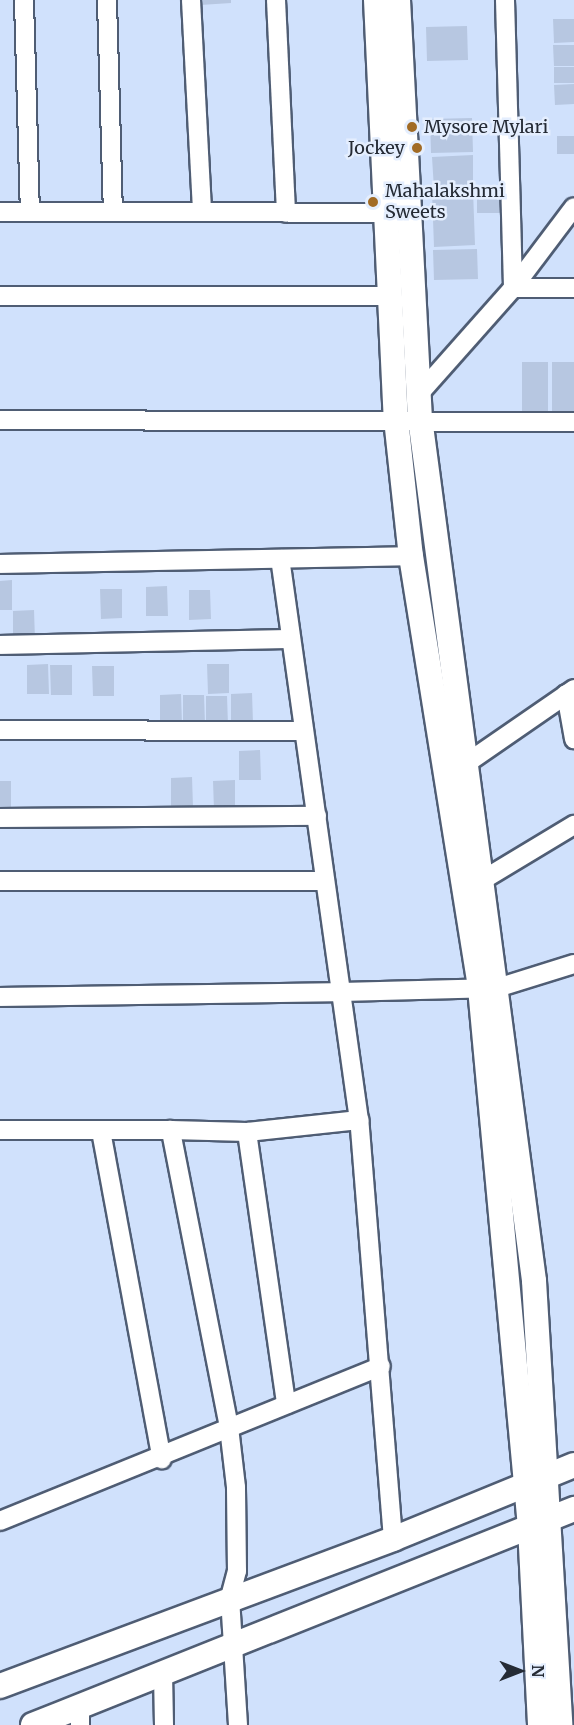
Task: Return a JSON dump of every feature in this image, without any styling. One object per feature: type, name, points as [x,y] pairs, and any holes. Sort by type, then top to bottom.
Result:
[{"type":"street","points":[[24,0],[30,212]]},
{"type":"street","points":[[106,0],[113,212]]},
{"type":"street","points":[[191,0],[202,212]]},
{"type":"street","points":[[276,0],[286,213]]},
{"type":"street","points":[[376,0],[396,419],[411,556],[488,988]]},
{"type":"street","points":[[398,0],[420,418],[464,765],[481,880],[488,988],[560,1725]]},
{"type":"street","points":[[505,0],[513,288]]},
{"type":"street","points":[[0,212],[385,213]]},
{"type":"street","points":[[419,394],[513,288],[572,214]]},
{"type":"street","points":[[513,288],[574,288]]},
{"type":"street","points":[[0,296],[390,296]]},
{"type":"street","points":[[0,420],[420,418],[574,422]]},
{"type":"street","points":[[0,564],[411,556]]},
{"type":"street","points":[[280,559],[359,1120],[381,1366],[393,1539]]},
{"type":"street","points":[[0,645],[291,639]]},
{"type":"street","points":[[464,765],[570,691]]},
{"type":"street","points":[[570,691],[574,739]]},
{"type":"street","points":[[0,730],[304,731]]},
{"type":"street","points":[[0,818],[317,816]]},
{"type":"street","points":[[481,880],[574,825]]},
{"type":"street","points":[[0,881],[324,881]]},
{"type":"street","points":[[0,996],[488,988],[574,964]]},
{"type":"street","points":[[0,1130],[247,1132],[359,1120]]},
{"type":"street","points":[[171,1130],[229,1427],[237,1544],[230,1597],[238,1725]]},
{"type":"street","points":[[101,1131],[162,1459]]},
{"type":"street","points":[[247,1132],[286,1404]]},
{"type":"street","points":[[0,1521],[162,1459],[229,1427],[381,1366]]},
{"type":"street","points":[[0,1686],[230,1597],[393,1539],[574,1465]]},
{"type":"street","points":[[33,1725],[80,1716],[164,1673],[234,1643],[574,1509]]},
{"type":"street","points":[[540,1725],[541,1522]]},
{"type":"street","points":[[164,1673],[164,1725]]},
{"type":"building","points":[[200,0],[231,0],[231,3],[200,5]]},
{"type":"building","points":[[553,19],[574,19],[574,42],[554,43]]},
{"type":"building","points":[[467,26],[468,60],[427,61],[426,27]]},
{"type":"building","points":[[553,45],[574,45],[574,66],[554,66]]},
{"type":"building","points":[[554,67],[574,67],[574,83],[554,83]]},
{"type":"building","points":[[574,84],[574,104],[555,105],[554,85]]},
{"type":"building","points":[[472,118],[473,152],[431,153],[430,119]]},
{"type":"building","points":[[557,136],[574,136],[574,154],[557,154]]},
{"type":"building","points":[[473,155],[473,188],[434,189],[432,157]]},
{"type":"building","points":[[477,187],[504,187],[505,213],[477,213]]},
{"type":"building","points":[[473,190],[475,245],[434,247],[432,192]]},
{"type":"building","points":[[477,249],[478,279],[434,280],[433,250]]},
{"type":"building","points":[[522,362],[548,362],[548,415],[522,414]]},
{"type":"building","points":[[552,362],[574,362],[574,412],[552,412]]},
{"type":"building","points":[[12,580],[12,610],[0,610],[0,581]]},
{"type":"building","points":[[167,586],[168,616],[146,616],[146,587]]},
{"type":"building","points":[[100,589],[122,589],[122,618],[101,619]]},
{"type":"building","points":[[189,590],[210,590],[211,619],[189,620]]},
{"type":"building","points":[[34,610],[35,640],[13,640],[13,611]]},
{"type":"building","points":[[48,664],[49,694],[27,694],[27,665]]},
{"type":"building","points":[[207,664],[229,664],[229,693],[208,694]]},
{"type":"building","points":[[50,665],[72,665],[72,695],[51,695]]},
{"type":"building","points":[[92,666],[114,666],[114,696],[93,696]]},
{"type":"building","points":[[252,693],[253,723],[231,723],[231,694]]},
{"type":"building","points":[[181,694],[182,724],[160,724],[160,695]]},
{"type":"building","points":[[183,695],[204,695],[205,724],[183,724]]},
{"type":"building","points":[[206,696],[227,696],[228,725],[206,726]]},
{"type":"building","points":[[260,750],[261,780],[239,780],[239,751]]},
{"type":"building","points":[[192,777],[193,807],[171,807],[171,778]]},
{"type":"building","points":[[235,780],[235,810],[214,810],[213,781]]},
{"type":"building","points":[[0,781],[11,781],[11,811],[0,810]]},
{"type":"place","name":"Mysore Mylari","points":[[412,127]]},
{"type":"place","name":"Jockey","points":[[417,148]]},
{"type":"place","name":"Mahalakshmi Sweets","points":[[373,202]]}]
